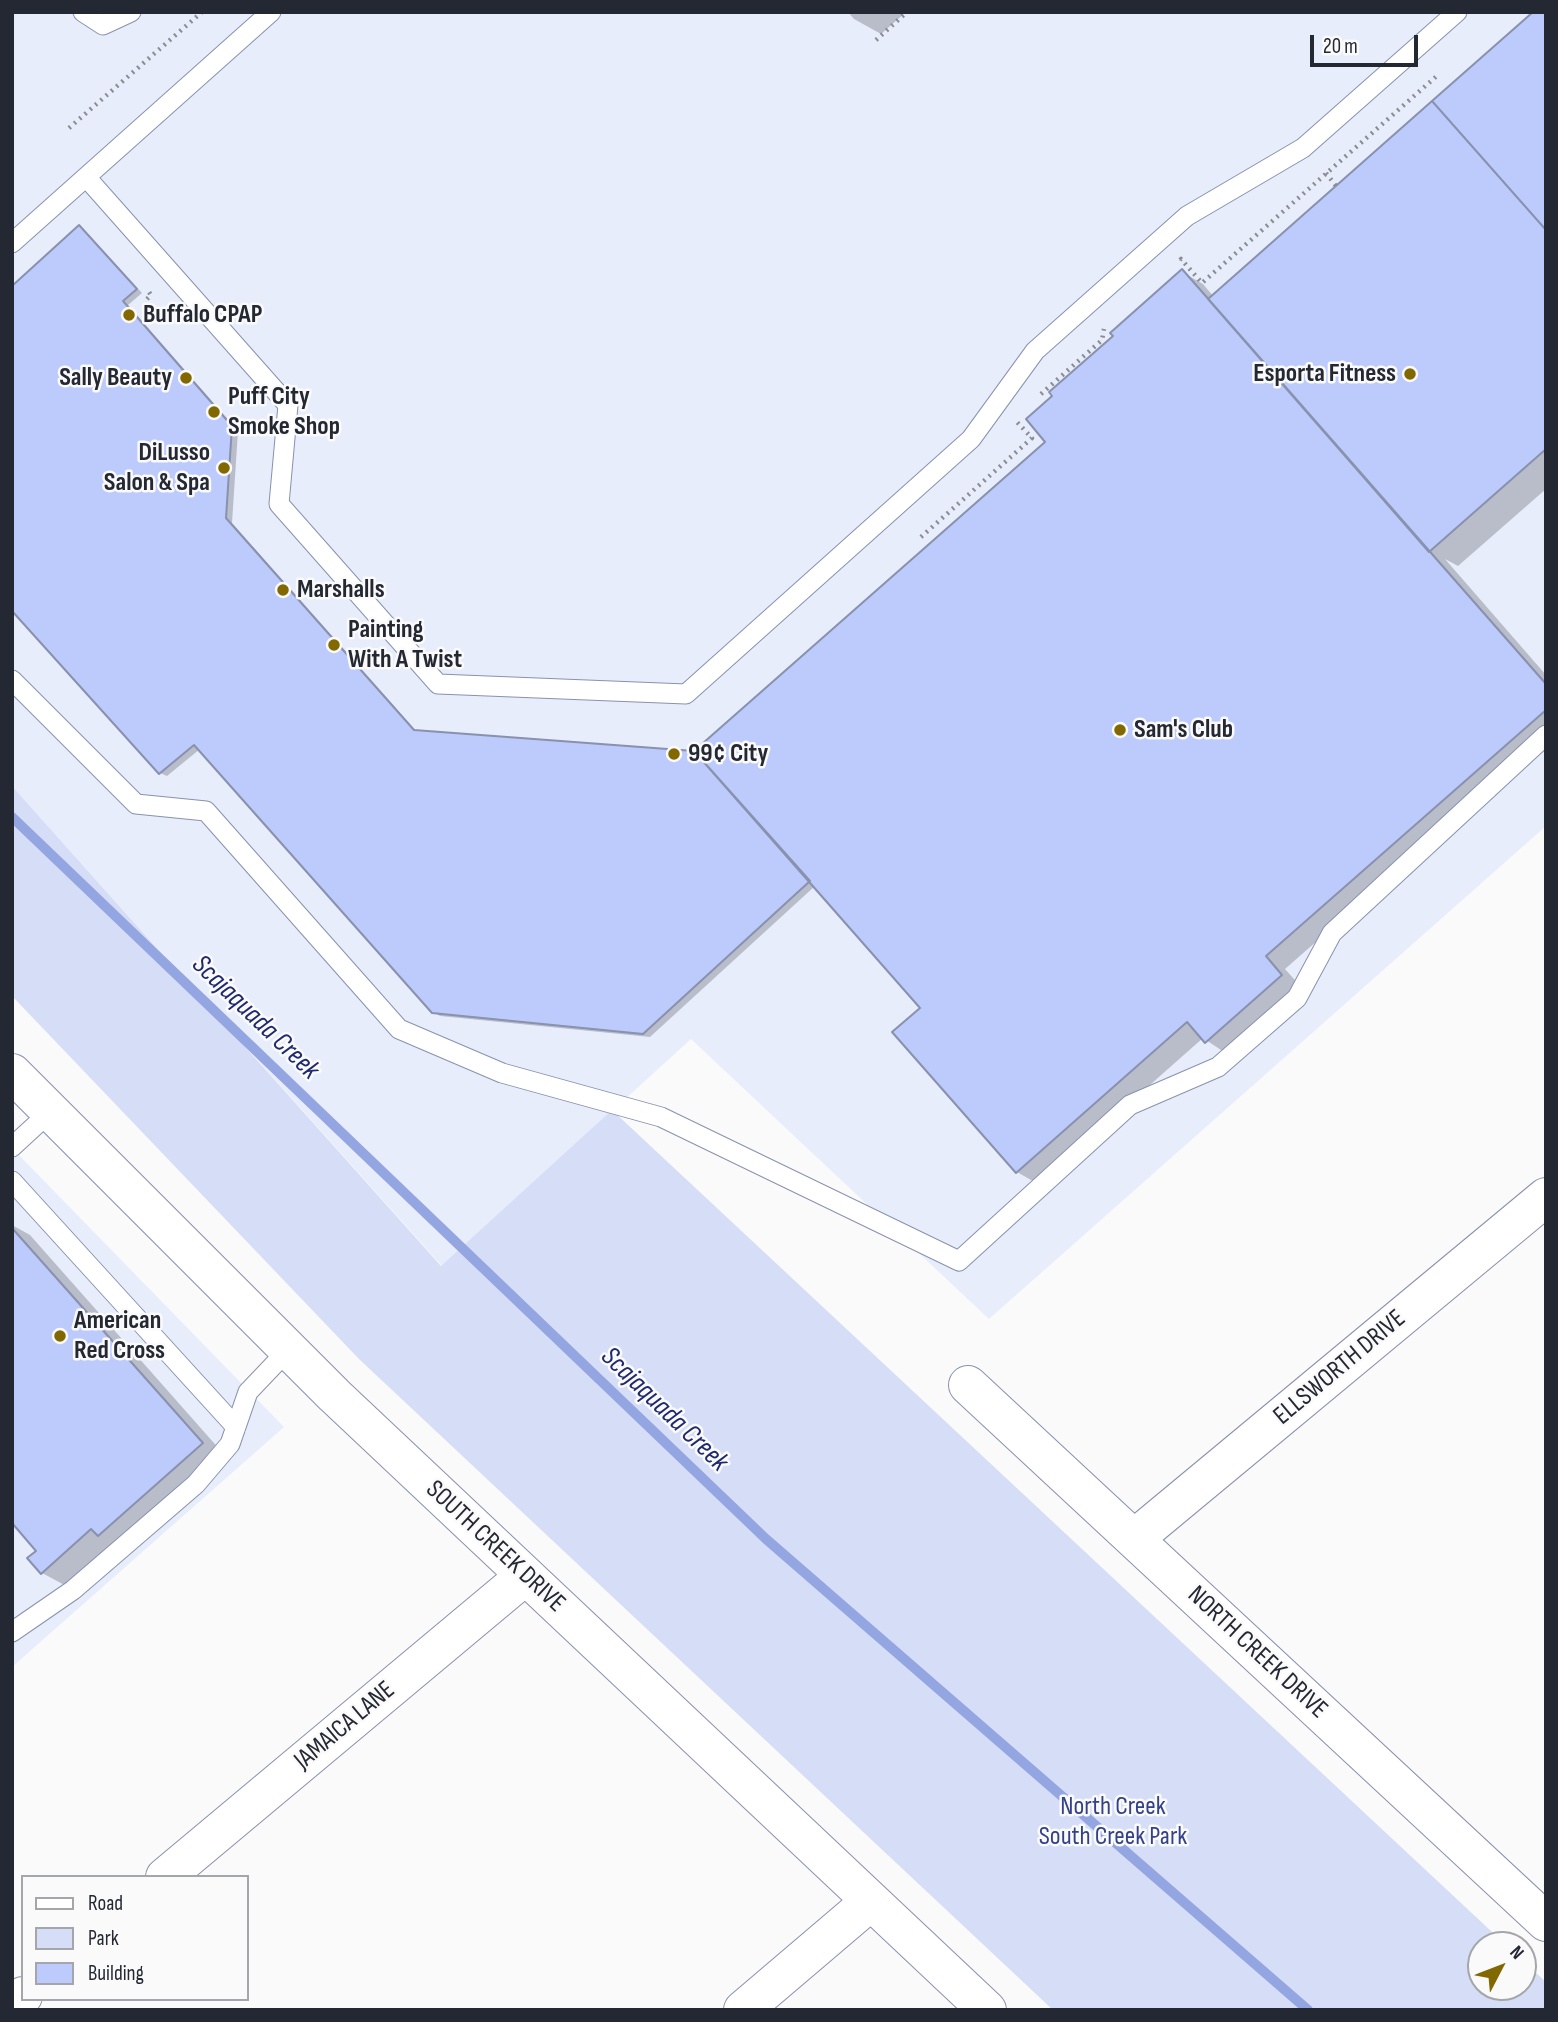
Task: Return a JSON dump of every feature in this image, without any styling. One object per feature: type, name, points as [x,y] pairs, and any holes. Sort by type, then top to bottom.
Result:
[{"type":"street","name":"SOUTH CREEK DRIVE","points":[[12,1073],[288,1350],[988,2010]]},
{"type":"street","name":"ELLSWORTH DRIVE","points":[[1134,1539],[1546,1197]]},
{"type":"street","name":"NORTH CREEK DRIVE","points":[[968,1385],[1134,1539],[1538,1900]]},
{"type":"street","name":"JAMAICA LANE","points":[[167,1875],[525,1576]]},
{"type":"street","points":[[743,2010],[871,1901]]},
{"type":"lane","points":[[83,12],[103,25],[131,12]]},
{"type":"lane","points":[[12,243],[271,12]]},
{"type":"lane","points":[[86,177],[288,405],[279,504],[438,684],[686,694],[971,439],[1035,351],[1186,216],[1303,148],[1457,12]]},
{"type":"lane","points":[[12,680],[136,804],[206,811],[399,1029],[502,1073],[661,1118],[959,1261],[1130,1105],[1218,1067],[1297,998],[1332,933],[1546,735]]},
{"type":"lane","points":[[12,1147],[50,1112]]},
{"type":"lane","points":[[12,1181],[236,1427]]},
{"type":"lane","points":[[12,1632],[73,1590],[197,1484],[230,1444],[248,1392],[288,1350]]},
{"type":"path","points":[[69,128],[202,12]]},
{"type":"path","points":[[876,40],[907,12]]},
{"type":"path","points":[[1172,267],[1181,259],[1202,283],[1438,74]]},
{"type":"path","points":[[1321,167],[1336,186]]},
{"type":"path","points":[[1034,401],[1102,340],[1104,327],[1112,320]]},
{"type":"path","points":[[921,537],[1032,438],[1014,418]]},
{"type":"shaded area","points":[[12,12],[1546,12],[1546,826],[989,1319],[691,1039],[442,1266],[12,786]]},
{"type":"shaded area","points":[[12,1148],[284,1427],[12,1667]]},
{"type":"green space","name":"North Creek South Creek Park","points":[[12,786],[441,1266],[612,1110],[1491,1931],[1467,1931],[1467,2001],[1537,2001],[1537,1974],[1546,1982],[1546,2010],[1053,2010],[359,1359],[12,996]]},
{"type":"building","points":[[1533,12],[1546,12],[1546,230],[1432,101]]},
{"type":"building","name":"Esporta Fitness","points":[[1432,101],[1546,230],[1546,449],[1429,552],[1208,299]]},
{"type":"building","points":[[79,225],[137,289],[123,301],[232,426],[226,518],[414,730],[694,751],[810,881],[643,1034],[432,1013],[194,745],[159,774],[12,611],[12,286]]},
{"type":"building","name":"Sam's Club","points":[[1182,269],[1546,684],[1546,710],[1266,956],[1282,975],[1205,1043],[1187,1022],[1016,1173],[892,1032],[920,1008],[694,751],[1045,442],[1026,419],[1052,396],[1049,392],[1113,336],[1110,333]]},
{"type":"building","name":"American Red Cross","points":[[12,1228],[203,1443],[98,1536],[91,1529],[41,1574],[27,1558],[36,1551],[12,1523]]},
{"type":"waterway","name":"Scajaquada Creek","points":[[12,817],[766,1539],[1308,2010]]},
{"type":"place","name":"Buffalo CPAP","points":[[129,315]]},
{"type":"place","name":"Esporta Fitness","points":[[1410,374]]},
{"type":"place","name":"Sally Beauty","points":[[186,378]]},
{"type":"place","name":"Puff City Smoke Shop","points":[[214,412]]},
{"type":"place","name":"DiLusso Salon & Spa","points":[[224,468]]},
{"type":"place","name":"Marshalls","points":[[283,590]]},
{"type":"place","name":"Painting With A Twist","points":[[334,645]]},
{"type":"place","name":"Sam's Club","points":[[1120,730]]},
{"type":"place","name":"99¢ City","points":[[674,754]]},
{"type":"place","name":"American Red Cross","points":[[60,1336]]}]
